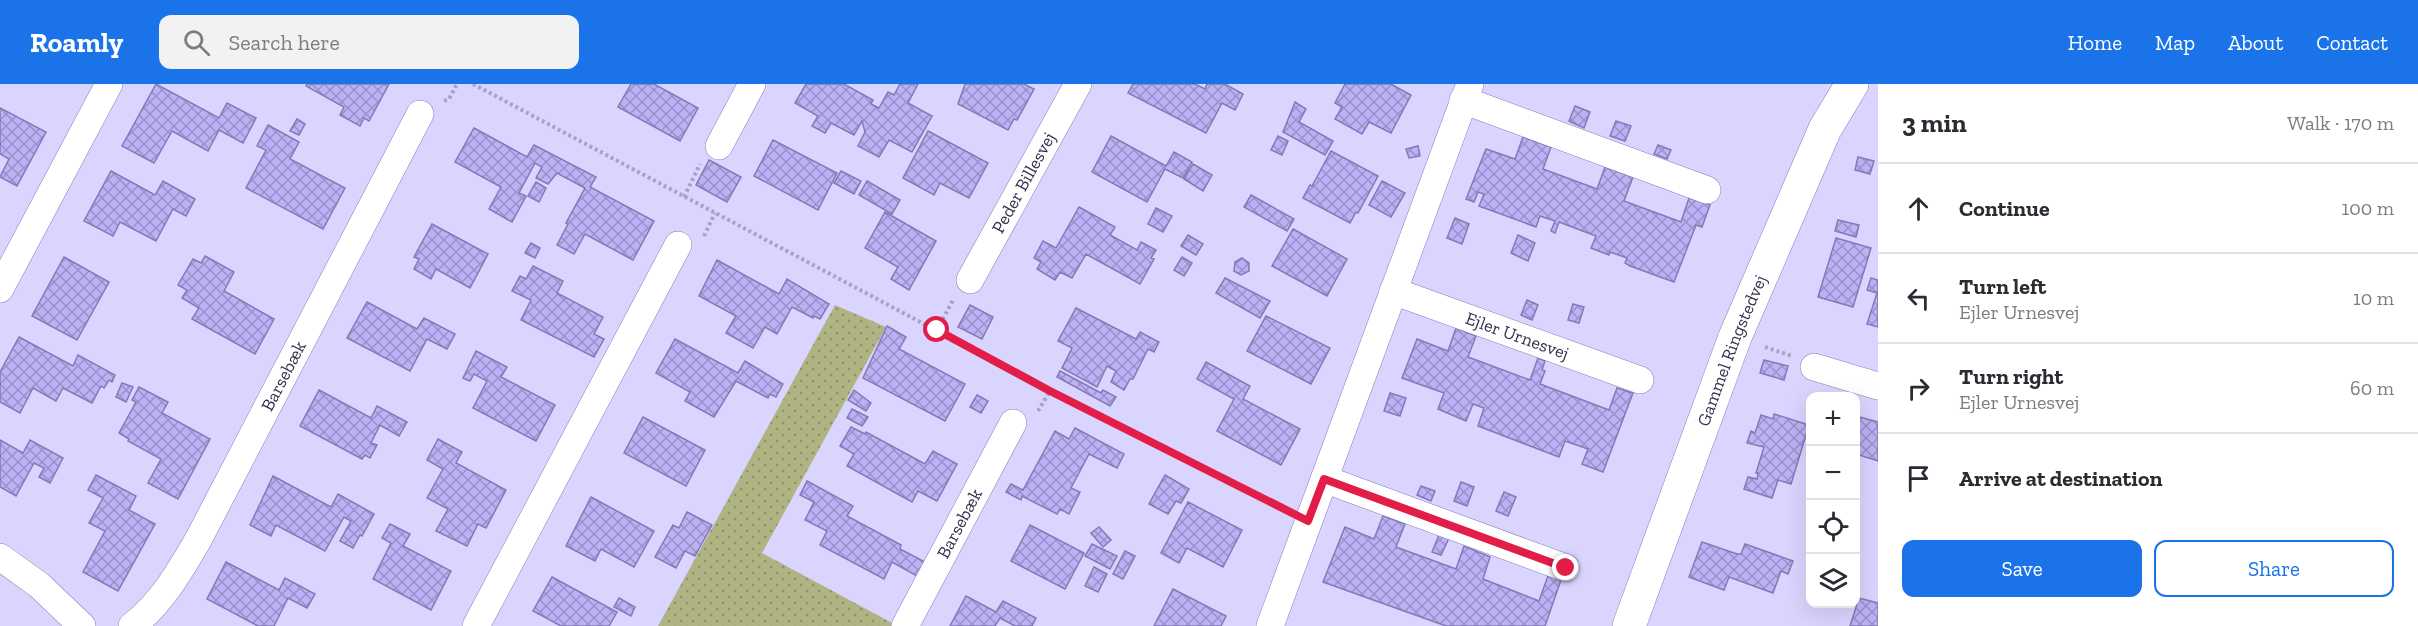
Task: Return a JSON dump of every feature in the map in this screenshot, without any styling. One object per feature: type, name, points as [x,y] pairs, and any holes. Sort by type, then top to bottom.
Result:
[{"type":"street","points":[[0,289],[110,84]]},
{"type":"street","points":[[719,146],[752,84]]},
{"type":"street","name":"Peder Billesvej","points":[[970,280],[1078,84]]},
{"type":"street","name":"Gammel Ringstedvej","points":[[1629,626],[1735,337],[1825,129],[1852,84]]},
{"type":"street","points":[[1270,626],[1467,92],[1707,190]]},
{"type":"street","name":"Barsebæk","points":[[132,626],[148,614],[166,592],[198,540],[420,114]]},
{"type":"street","points":[[476,626],[678,245]]},
{"type":"street","name":"Ejler Urnesvej","points":[[1394,291],[1640,380]]},
{"type":"street","points":[[1814,367],[1878,386]]},
{"type":"street","name":"Barsebæk","points":[[905,626],[1013,423]]},
{"type":"street","points":[[1324,479],[1566,568]]},
{"type":"street","points":[[0,557],[39,585],[82,626]]},
{"type":"path","points":[[473,84],[1050,391],[1308,521]]},
{"type":"path","points":[[1735,337],[1797,358],[1814,367]]},
{"type":"green space","points":[[835,305],[886,327],[762,553],[894,624],[893,626],[658,626]]},
{"type":"building","points":[[156,84],[219,118],[227,103],[256,118],[243,143],[219,130],[208,151],[172,131],[154,163],[122,146]]},
{"type":"building","points":[[307,84],[389,84],[369,121],[364,118],[360,126],[340,115],[344,107],[306,86]]},
{"type":"building","points":[[631,84],[654,84],[698,108],[680,141],[618,107]]},
{"type":"building","points":[[806,84],[844,84],[873,100],[871,104],[879,108],[888,92],[894,95],[900,84],[918,84],[908,103],[932,116],[912,152],[889,140],[879,157],[858,146],[865,132],[862,121],[854,135],[831,123],[825,133],[812,126],[818,116],[795,103]]},
{"type":"building","points":[[965,84],[1024,84],[1034,89],[1017,120],[1014,119],[1008,130],[958,104]]},
{"type":"building","points":[[1133,84],[1195,84],[1205,89],[1207,84],[1225,84],[1243,94],[1235,110],[1222,103],[1206,133],[1128,93]]},
{"type":"building","points":[[1345,84],[1391,84],[1411,95],[1391,133],[1369,122],[1362,134],[1335,119],[1342,107],[1335,103]]},
{"type":"building","points":[[1295,102],[1306,109],[1299,122],[1333,141],[1325,155],[1283,132]]},
{"type":"building","points":[[1575,106],[1590,112],[1584,128],[1569,121]]},
{"type":"building","points":[[0,108],[46,132],[17,186],[0,177],[9,159],[0,154]]},
{"type":"building","points":[[297,119],[305,124],[299,135],[290,131]]},
{"type":"building","points":[[1616,121],[1631,126],[1625,141],[1610,136]]},
{"type":"building","points":[[268,125],[299,142],[290,159],[345,188],[323,229],[246,188],[266,150],[257,146]]},
{"type":"building","points":[[474,128],[527,157],[534,145],[596,177],[590,187],[654,221],[633,260],[585,234],[574,254],[557,245],[585,188],[557,173],[548,184],[536,178],[542,167],[535,163],[519,193],[526,196],[512,222],[489,209],[501,187],[455,162]]},
{"type":"building","points":[[928,131],[988,163],[969,198],[940,183],[934,195],[903,178]]},
{"type":"building","points":[[1111,136],[1166,166],[1174,152],[1192,162],[1183,178],[1165,169],[1147,202],[1092,172]]},
{"type":"building","points":[[1278,136],[1288,141],[1282,155],[1271,150]]},
{"type":"building","points":[[1523,137],[1551,147],[1543,169],[1597,189],[1605,167],[1633,177],[1624,201],[1681,222],[1689,198],[1710,205],[1702,227],[1696,225],[1674,282],[1630,266],[1625,263],[1627,258],[1610,252],[1609,255],[1591,248],[1596,236],[1559,222],[1555,233],[1551,231],[1555,221],[1540,216],[1536,227],[1479,206],[1484,194],[1478,192],[1474,202],[1466,199],[1486,149],[1515,159]]},
{"type":"building","points":[[773,140],[837,173],[818,210],[754,176]]},
{"type":"building","points":[[1658,145],[1671,150],[1667,159],[1654,154]]},
{"type":"building","points":[[1418,146],[1420,156],[1409,158],[1406,149]]},
{"type":"building","points":[[1331,151],[1378,176],[1350,223],[1303,198]]},
{"type":"building","points":[[1858,157],[1874,161],[1870,174],[1855,170]]},
{"type":"building","points":[[709,160],[741,177],[727,202],[696,185]]},
{"type":"building","points":[[1193,164],[1212,175],[1203,191],[1184,179]]},
{"type":"building","points":[[111,171],[155,195],[163,181],[195,199],[186,216],[173,209],[156,241],[120,222],[113,236],[84,221]]},
{"type":"building","points":[[841,171],[861,181],[854,194],[834,183]]},
{"type":"building","points":[[867,181],[900,200],[892,214],[859,195]]},
{"type":"building","points":[[1382,181],[1405,193],[1391,217],[1369,205]]},
{"type":"building","points":[[536,182],[546,188],[539,202],[528,196]]},
{"type":"building","points":[[1251,195],[1294,219],[1287,231],[1244,207]]},
{"type":"building","points":[[1079,207],[1115,227],[1110,235],[1137,250],[1141,242],[1156,250],[1151,258],[1154,259],[1140,284],[1086,254],[1072,278],[1060,272],[1055,280],[1037,269],[1041,262],[1034,258],[1043,241],[1056,248]]},
{"type":"building","points":[[1156,208],[1172,216],[1163,232],[1148,224]]},
{"type":"building","points":[[885,212],[936,241],[909,290],[891,279],[898,267],[865,248]]},
{"type":"building","points":[[1455,218],[1469,224],[1462,244],[1447,238]]},
{"type":"building","points":[[1838,220],[1859,225],[1856,237],[1835,231]]},
{"type":"building","points":[[432,224],[488,254],[470,288],[436,269],[431,279],[414,269],[419,259],[414,257]]},
{"type":"building","points":[[1293,229],[1347,259],[1327,296],[1272,266]]},
{"type":"building","points":[[1188,235],[1203,244],[1196,255],[1181,246]]},
{"type":"building","points":[[1518,235],[1535,243],[1528,261],[1511,253]]},
{"type":"building","points":[[1836,238],[1871,248],[1853,307],[1818,297]]},
{"type":"building","points":[[531,243],[540,248],[535,258],[525,253]]},
{"type":"building","points":[[205,256],[234,272],[224,291],[274,319],[255,354],[192,319],[199,308],[182,298],[187,290],[178,285],[193,259],[201,263]]},
{"type":"building","points":[[64,257],[109,282],[77,340],[32,316]]},
{"type":"building","points":[[1182,257],[1192,263],[1184,276],[1174,270]]},
{"type":"building","points":[[1242,258],[1249,263],[1249,271],[1241,275],[1234,271],[1235,262]]},
{"type":"building","points":[[717,260],[779,294],[787,279],[829,304],[820,319],[814,316],[813,318],[792,307],[777,334],[765,327],[753,348],[726,333],[736,316],[699,296]]},
{"type":"building","points":[[533,266],[563,281],[557,293],[603,317],[594,334],[604,339],[594,357],[521,320],[531,300],[512,291],[520,276],[526,279]]},
{"type":"building","points":[[1225,278],[1270,301],[1260,318],[1216,293]]},
{"type":"building","points":[[1871,278],[1878,280],[1878,327],[1867,324],[1877,293],[1867,290]]},
{"type":"building","points":[[1527,300],[1538,305],[1532,320],[1521,315]]},
{"type":"building","points":[[367,302],[417,329],[424,318],[455,334],[447,349],[427,339],[410,371],[347,338]]},
{"type":"building","points":[[1573,304],[1584,307],[1579,323],[1568,320]]},
{"type":"building","points":[[970,305],[993,317],[982,339],[958,327]]},
{"type":"building","points":[[1076,308],[1136,339],[1140,332],[1159,342],[1154,352],[1148,349],[1133,379],[1130,379],[1124,390],[1111,382],[1116,371],[1107,366],[1097,387],[1062,368],[1072,348],[1058,341]]},
{"type":"building","points":[[1266,316],[1330,348],[1311,384],[1247,351]]},
{"type":"building","points":[[887,326],[906,337],[899,349],[965,384],[945,421],[863,378]]},
{"type":"building","points":[[1456,328],[1476,336],[1468,357],[1530,380],[1538,358],[1545,361],[1542,370],[1545,371],[1540,384],[1609,410],[1617,388],[1633,393],[1603,472],[1582,464],[1588,449],[1565,441],[1559,457],[1478,426],[1484,408],[1473,404],[1466,421],[1438,409],[1444,393],[1402,378],[1417,339],[1448,351]]},
{"type":"building","points":[[19,337],[73,366],[78,355],[115,375],[112,382],[109,380],[104,388],[101,386],[92,403],[63,388],[56,401],[33,388],[20,413],[0,402],[0,372]]},
{"type":"building","points":[[675,339],[738,373],[745,361],[783,384],[776,397],[770,394],[768,398],[736,381],[714,417],[685,401],[690,392],[656,373]]},
{"type":"building","points":[[476,351],[507,367],[501,377],[555,405],[536,441],[473,408],[487,381],[474,374],[470,381],[463,378]]},
{"type":"building","points":[[1764,360],[1788,366],[1784,380],[1760,373]]},
{"type":"building","points":[[1206,362],[1250,386],[1243,399],[1300,429],[1281,465],[1217,431],[1234,399],[1197,379]]},
{"type":"building","points":[[1060,371],[1101,393],[1103,390],[1116,397],[1110,406],[1057,377]]},
{"type":"building","points":[[122,383],[133,387],[126,402],[116,397]]},
{"type":"building","points":[[139,387],[168,402],[162,413],[210,439],[178,499],[148,483],[161,459],[128,441],[129,439],[119,433],[136,402],[132,400]]},
{"type":"building","points":[[319,390],[371,418],[377,406],[407,422],[399,436],[380,425],[371,443],[377,445],[370,458],[365,455],[362,459],[300,426]]},
{"type":"building","points":[[854,390],[871,403],[866,411],[848,400]]},
{"type":"building","points":[[1390,393],[1406,398],[1400,416],[1384,411]]},
{"type":"building","points":[[977,395],[988,401],[981,413],[970,407]]},
{"type":"building","points":[[852,409],[868,417],[862,426],[847,418]]},
{"type":"building","points":[[1774,414],[1806,424],[1806,435],[1791,484],[1778,480],[1772,498],[1744,489],[1748,477],[1757,479],[1758,473],[1756,473],[1764,447],[1747,443],[1751,431],[1755,433],[1761,415],[1773,419]]},
{"type":"building","points":[[643,417],[705,450],[686,486],[624,453]]},
{"type":"building","points":[[1860,417],[1878,422],[1878,461],[1860,455]]},
{"type":"building","points":[[851,427],[865,434],[866,432],[925,464],[933,451],[957,464],[937,501],[918,491],[912,502],[847,466],[854,454],[840,446]]},
{"type":"building","points":[[1075,428],[1124,454],[1117,468],[1089,454],[1071,488],[1080,492],[1069,514],[1060,509],[1057,514],[1022,496],[1021,500],[1006,492],[1011,484],[1023,490],[1055,431],[1069,439]]},
{"type":"building","points":[[438,439],[462,452],[456,463],[506,490],[486,528],[478,524],[467,546],[436,531],[448,509],[427,498],[443,469],[427,460]]},
{"type":"building","points":[[0,440],[23,453],[30,440],[63,458],[50,483],[39,477],[44,468],[34,463],[16,496],[0,487]]},
{"type":"building","points":[[96,475],[136,496],[129,510],[155,524],[118,591],[83,572],[105,531],[89,523],[103,498],[88,490]]},
{"type":"building","points":[[1165,475],[1189,489],[1181,503],[1176,501],[1168,514],[1149,504]]},
{"type":"building","points":[[273,476],[331,507],[338,494],[374,514],[353,548],[340,541],[351,521],[344,517],[325,551],[276,525],[271,536],[250,525]]},
{"type":"building","points":[[807,481],[853,506],[847,516],[901,545],[900,549],[925,562],[917,576],[892,562],[884,579],[820,545],[827,531],[805,520],[814,502],[800,495]]},
{"type":"building","points":[[1461,482],[1474,487],[1467,506],[1454,501]]},
{"type":"building","points":[[1421,486],[1435,491],[1431,501],[1417,495]]},
{"type":"building","points":[[1504,492],[1516,497],[1508,516],[1496,511]]},
{"type":"building","points":[[591,497],[654,531],[634,567],[601,549],[595,561],[566,546]]},
{"type":"building","points":[[1188,502],[1242,530],[1223,567],[1187,548],[1179,563],[1161,553]]},
{"type":"building","points":[[687,512],[712,525],[695,556],[685,551],[676,568],[655,557],[673,525],[679,528]]},
{"type":"building","points":[[1383,516],[1405,524],[1396,547],[1456,569],[1464,546],[1490,557],[1483,579],[1539,601],[1549,573],[1562,577],[1545,626],[1446,626],[1323,582],[1345,527],[1374,539]]},
{"type":"building","points":[[390,524],[410,534],[403,546],[451,571],[431,610],[373,579],[391,543],[382,538]]},
{"type":"building","points":[[1030,525],[1084,553],[1065,589],[1011,561]]},
{"type":"building","points":[[1099,527],[1111,540],[1103,547],[1091,533]]},
{"type":"building","points":[[1439,535],[1449,538],[1441,555],[1432,552]]},
{"type":"building","points":[[1702,542],[1737,554],[1741,554],[1745,544],[1793,561],[1788,574],[1781,571],[1773,593],[1729,577],[1724,590],[1689,577]]},
{"type":"building","points":[[1092,544],[1117,556],[1110,569],[1085,556]]},
{"type":"building","points":[[1125,551],[1135,556],[1123,579],[1113,574]]},
{"type":"building","points":[[226,562],[279,590],[285,578],[315,594],[307,608],[288,598],[274,626],[258,626],[207,599]]},
{"type":"building","points":[[1094,567],[1107,574],[1098,592],[1085,586]]},
{"type":"building","points":[[552,577],[617,612],[609,626],[561,626],[533,611]]},
{"type":"building","points":[[1173,589],[1226,616],[1221,626],[1154,626]]},
{"type":"building","points":[[966,596],[996,612],[1003,601],[1036,618],[1032,626],[1015,626],[1000,618],[995,626],[950,626]]},
{"type":"building","points":[[619,598],[635,607],[631,616],[614,607]]},
{"type":"building","points":[[1860,598],[1878,603],[1878,626],[1850,626],[1856,608],[1860,608]]},
{"type":"route","points":[[937,330],[1050,391],[1308,521],[1324,479],[1566,568]]}]
